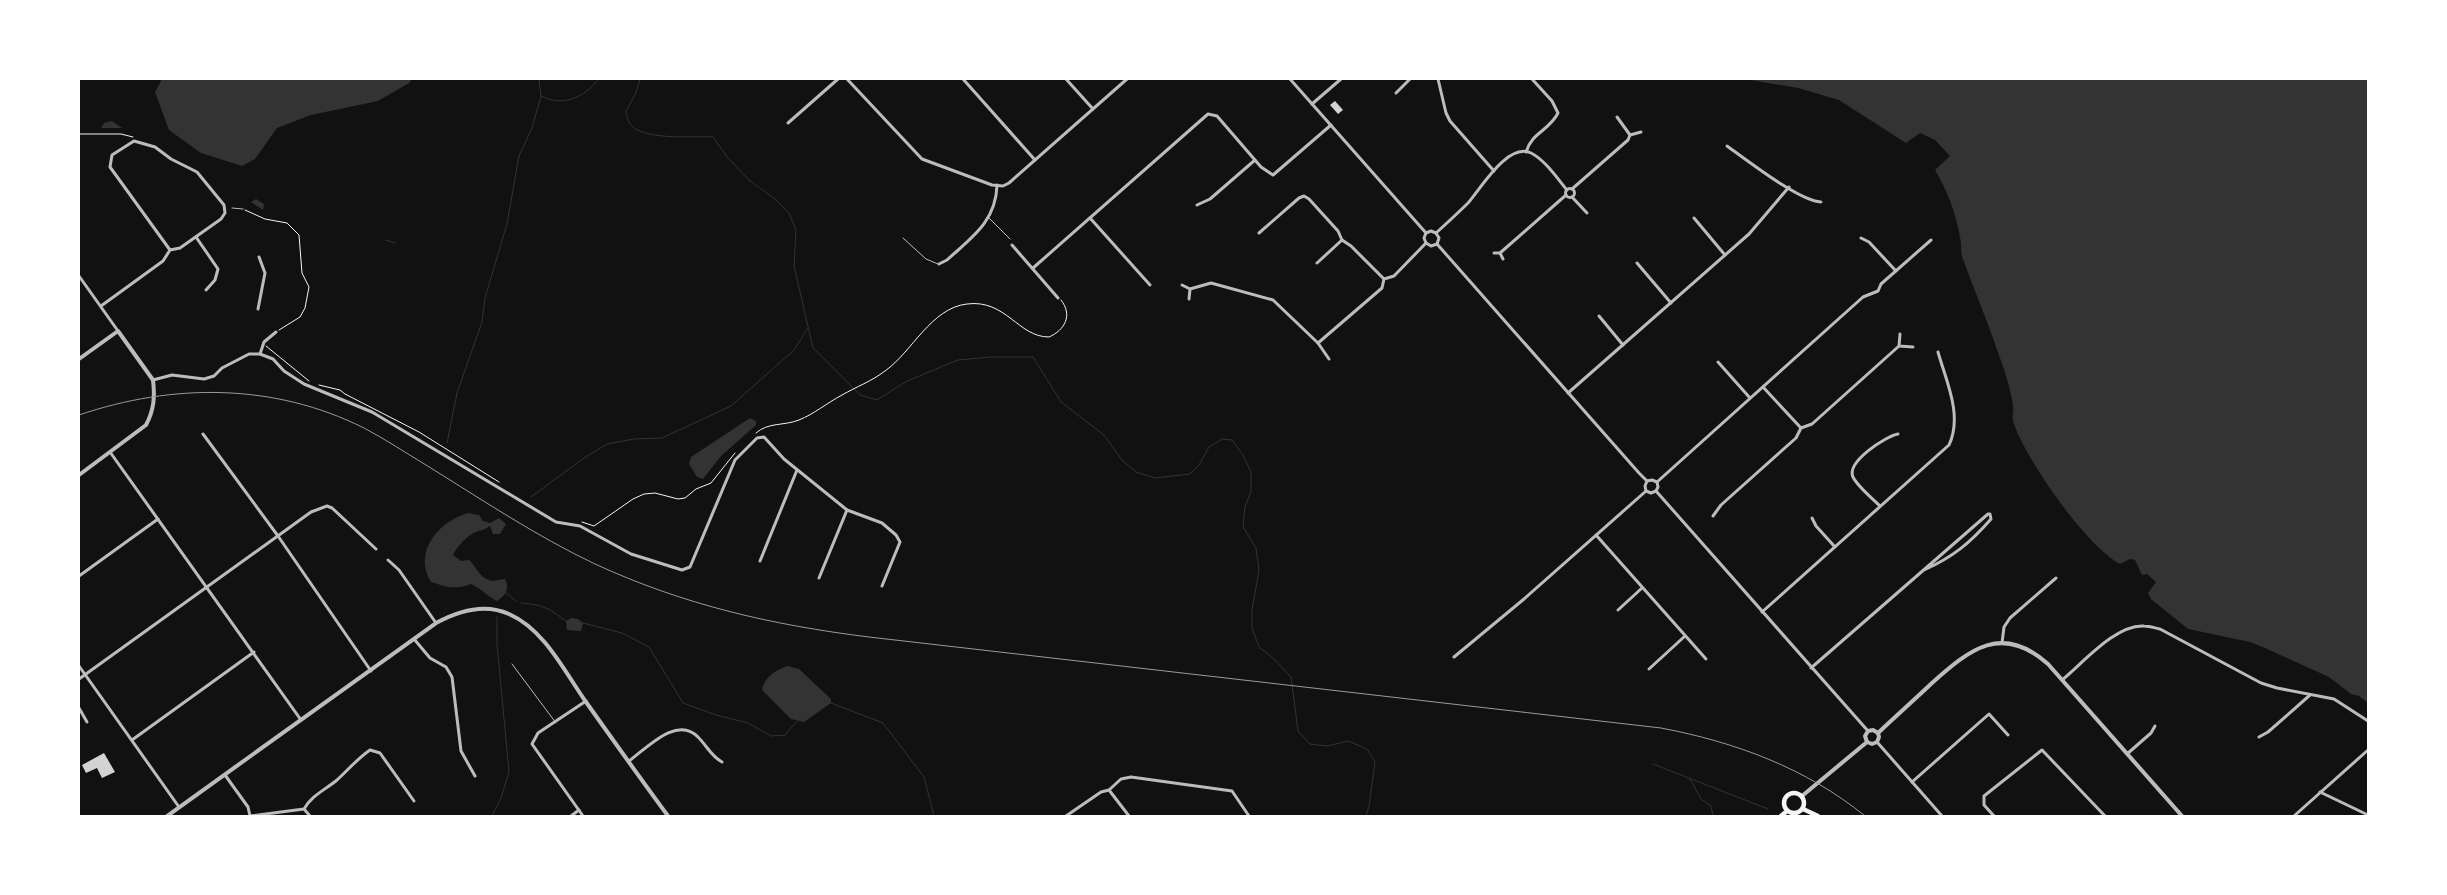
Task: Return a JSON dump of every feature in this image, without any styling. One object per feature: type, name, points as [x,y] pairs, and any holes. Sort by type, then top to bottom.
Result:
[{"type":"main road","points":[[1794,793],[1802,796],[1805,802],[1804,809],[1796,814],[1787,811],[1784,804],[1787,796],[1794,793]]},
{"type":"main road","points":[[1804,809],[1818,816]]},
{"type":"main road","points":[[1781,816],[1787,811]]},
{"type":"street","points":[[788,123],[838,79]]},
{"type":"street","points":[[847,79],[922,159],[1003,186],[1009,183],[1127,79]]},
{"type":"street","points":[[963,79],[1035,160]]},
{"type":"street","points":[[1066,79],[1093,109]]},
{"type":"street","points":[[1290,79],[1426,233]]},
{"type":"street","points":[[1312,104],[1341,79]]},
{"type":"street","points":[[1396,93],[1410,79]]},
{"type":"street","points":[[1438,79],[1446,113],[1450,121],[1494,171]]},
{"type":"street","points":[[1526,152],[1534,136],[1548,128],[1558,113],[1552,101],[1532,79]]},
{"type":"street","points":[[1033,268],[1208,114],[1217,116],[1268,173],[1275,174],[1331,125]]},
{"type":"street","points":[[1617,117],[1630,134]]},
{"type":"street","points":[[1630,134],[1641,132]]},
{"type":"street","points":[[1567,190],[1572,189],[1628,140],[1630,134]]},
{"type":"street","points":[[101,306],[163,261],[170,250],[180,248],[222,217],[225,209],[197,172],[171,160],[155,147],[134,142],[112,155],[110,167],[170,250]]},
{"type":"street","points":[[1727,146],[1814,202],[1821,202]]},
{"type":"street","points":[[1426,233],[1436,232],[1467,203],[1494,171],[1510,156],[1526,152],[1538,157],[1567,190]]},
{"type":"street","points":[[1197,206],[1210,199],[1255,160]]},
{"type":"street","points":[[939,264],[982,229],[988,218],[997,185]]},
{"type":"street","points":[[1568,393],[1749,234],[1789,187]]},
{"type":"street","points":[[1572,189],[1574,194],[1572,197]]},
{"type":"street","points":[[1494,253],[1500,252],[1566,195],[1567,190]]},
{"type":"street","points":[[1566,195],[1572,197],[1587,213]]},
{"type":"street","points":[[1259,233],[1299,198],[1304,196],[1309,198],[1338,231],[1342,240],[1351,246],[1384,279]]},
{"type":"street","points":[[1090,218],[1150,285]]},
{"type":"street","points":[[1694,218],[1725,255]]},
{"type":"street","points":[[1436,232],[1439,238],[1437,244]]},
{"type":"street","points":[[1426,233],[1424,238],[1426,243],[1431,246],[1437,244]]},
{"type":"street","points":[[196,237],[218,269],[215,280],[206,290]]},
{"type":"street","points":[[1861,238],[1868,242],[1896,271]]},
{"type":"street","points":[[1317,263],[1342,240]]},
{"type":"street","points":[[1656,482],[1862,297],[1878,291],[1881,284],[1931,240]]},
{"type":"street","points":[[1384,279],[1394,276],[1426,243]]},
{"type":"street","points":[[1437,244],[1647,481]]},
{"type":"street","points":[[1012,245],[1058,298]]},
{"type":"street","points":[[1500,252],[1503,259]]},
{"type":"street","points":[[258,309],[265,273],[259,257]]},
{"type":"street","points":[[1637,263],[1671,302]]},
{"type":"street","points":[[79,276],[153,380],[154,390],[154,405],[146,425],[79,475]]},
{"type":"street","points":[[1318,343],[1382,288],[1384,279]]},
{"type":"street","points":[[1182,285],[1190,289],[1211,283],[1273,300],[1318,343],[1329,359]]},
{"type":"street","points":[[1189,299],[1190,289]]},
{"type":"street","points":[[1599,316],[1624,345]]},
{"type":"street","points":[[79,359],[118,331]]},
{"type":"street","points":[[260,354],[264,342],[276,332]]},
{"type":"street","points":[[1899,346],[1900,334]]},
{"type":"street","points":[[1712,516],[1720,505],[1796,438],[1801,428],[1812,424],[1899,346],[1913,346]]},
{"type":"street","points":[[1762,612],[1948,445],[1953,436],[1954,410],[1938,352]]},
{"type":"street","points":[[153,380],[172,375],[204,379],[214,376],[222,368],[249,354],[260,354],[273,359],[284,371],[304,384],[380,416],[556,522],[580,526],[631,554],[682,570],[690,567],[734,460],[757,438],[767,439],[784,459],[847,510],[882,523],[896,535],[900,542],[882,586]]},
{"type":"street","points":[[1718,362],[1750,398]]},
{"type":"street","points":[[1763,387],[1801,428]]},
{"type":"street","points":[[203,434],[278,536],[371,671]]},
{"type":"street","points":[[1880,506],[1854,477],[1852,470],[1856,462],[1882,440],[1890,435],[1898,434]]},
{"type":"street","points":[[110,452],[301,720]]},
{"type":"street","points":[[760,561],[797,470]]},
{"type":"street","points":[[1647,481],[1652,480],[1656,482]]},
{"type":"street","points":[[1646,491],[1644,486],[1647,481]]},
{"type":"street","points":[[1656,482],[1658,487],[1656,492]]},
{"type":"street","points":[[1646,491],[1656,492]]},
{"type":"street","points":[[1454,657],[1483,631],[1524,599],[1646,491]]},
{"type":"street","points":[[1656,492],[1868,731]]},
{"type":"street","points":[[79,679],[206,585],[311,512],[328,506],[332,508],[376,548]]},
{"type":"street","points":[[819,578],[847,510]]},
{"type":"street","points":[[1811,668],[1988,514],[1990,514],[1992,519],[1977,537],[1948,559],[1924,570]]},
{"type":"street","points":[[1812,518],[1816,526],[1835,547]]},
{"type":"street","points":[[79,576],[158,519]]},
{"type":"street","points":[[1596,535],[1706,659]]},
{"type":"street","points":[[388,560],[399,570],[436,623]]},
{"type":"street","points":[[2002,643],[2004,627],[2010,618],[2056,578]]},
{"type":"street","points":[[1618,610],[1642,588]]},
{"type":"street","points":[[167,816],[436,623],[456,613],[468,610],[492,610],[509,614],[532,630],[557,659],[668,816]]},
{"type":"street","points":[[2062,680],[2116,634],[2130,628],[2144,626],[2160,629],[2249,677],[2277,688],[2341,702],[2368,721]]},
{"type":"street","points":[[1649,669],[1685,636]]},
{"type":"street","points":[[414,639],[430,658],[446,667],[452,677],[461,751],[475,776]]},
{"type":"street","points":[[1867,742],[1872,744],[1876,742],[1879,737],[1878,733],[1962,656],[1980,647],[2002,643],[2015,645],[2035,653],[2062,680],[2182,816]]},
{"type":"street","points":[[132,740],[254,652]]},
{"type":"street","points":[[79,666],[179,807]]},
{"type":"street","points":[[2259,737],[2268,732],[2310,694]]},
{"type":"street","points":[[583,816],[532,744],[538,733],[556,723],[586,701]]},
{"type":"street","points":[[79,708],[87,722]]},
{"type":"street","points":[[1912,782],[1989,714],[2008,735]]},
{"type":"street","points":[[2128,754],[2151,733],[2155,726]]},
{"type":"street","points":[[628,761],[666,734],[681,728],[690,730],[698,736],[714,758],[722,762]]},
{"type":"street","points":[[1868,731],[1873,730],[1878,733]]},
{"type":"street","points":[[1867,742],[1865,736],[1868,731]]},
{"type":"street","points":[[1802,796],[1867,742]]},
{"type":"street","points":[[1876,742],[1942,816]]},
{"type":"street","points":[[225,775],[248,807],[250,816],[304,809],[313,796],[337,780],[349,766],[370,750],[380,753],[414,802]]},
{"type":"street","points":[[1994,816],[1984,805],[1984,796],[2042,750],[2105,816]]},
{"type":"street","points":[[2294,816],[2368,750]]},
{"type":"street","points":[[1066,816],[1101,792],[1109,790],[1121,779],[1131,777],[1178,786],[1189,784],[1232,792],[1249,816]]},
{"type":"street","points":[[1109,790],[1129,816]]},
{"type":"street","points":[[2320,792],[2368,815]]},
{"type":"street","points":[[304,809],[310,816]]},
{"type":"street","points":[[571,816],[579,810]]},
{"type":"lane","points":[[232,208],[243,210]]},
{"type":"lane","points":[[988,218],[1010,239]]},
{"type":"lane","points":[[904,238],[926,259],[939,264]]},
{"type":"lane","points":[[512,664],[556,723]]},
{"type":"path","points":[[243,210],[265,219],[287,223],[298,235],[302,273],[309,287],[305,308],[300,317],[276,332]]},
{"type":"path","points":[[753,436],[764,427],[798,420],[888,369],[942,315],[965,304],[996,307],[1032,333],[1049,337],[1062,329],[1067,316],[1064,305],[1058,298]]},
{"type":"path","points":[[590,526],[594,526],[633,499],[644,494],[656,493],[678,499],[685,498],[696,489],[711,483],[740,449]]},
{"type":"shaded area","points":[[162,79],[412,79],[409,83],[378,101],[311,115],[277,128],[255,159],[242,166],[201,153],[169,130],[155,92]]},
{"type":"shaded area","points":[[1745,79],[2368,79],[2368,703],[2359,696],[2351,694],[2329,677],[2265,648],[2250,642],[2188,629],[2151,599],[2148,593],[2156,582],[2147,574],[2142,575],[2135,560],[2130,559],[2120,564],[2106,554],[2090,539],[2059,501],[2031,459],[2013,422],[2010,389],[1962,256],[1961,240],[1953,211],[1935,170],[1950,156],[1935,140],[1920,133],[1906,143],[1839,100],[1798,88]]},
{"type":"shaded area","points":[[112,121],[122,128],[101,128],[104,123]]},
{"type":"shaded area","points":[[256,199],[264,204],[263,210],[251,202]]},
{"type":"shaded area","points":[[750,418],[756,421],[756,425],[721,456],[703,479],[697,477],[689,464],[691,457]]},
{"type":"shaded area","points":[[468,513],[479,515],[483,521],[490,523],[499,518],[506,524],[500,534],[493,534],[490,526],[472,534],[461,543],[453,555],[461,561],[469,560],[486,579],[492,581],[505,579],[506,592],[497,601],[471,584],[451,587],[431,582],[426,571],[427,549],[438,531],[457,517]]},
{"type":"shaded area","points":[[571,618],[578,619],[583,623],[581,631],[567,630],[566,621]]},
{"type":"shaded area","points":[[787,666],[799,669],[831,699],[831,703],[804,722],[791,719],[762,690],[765,681],[771,675]]},
{"type":"building","points":[[1335,101],[1343,110],[1338,114],[1330,105]]},
{"type":"building","points":[[104,753],[115,772],[102,778],[97,768],[86,773],[82,765]]},
{"type":"waterway","points":[[539,79],[541,96],[558,101],[580,96],[599,79]]},
{"type":"waterway","points":[[640,79],[636,93],[626,111],[628,121],[634,128],[641,132],[661,136],[713,137],[728,158],[749,180],[775,199],[789,213],[796,230],[794,266],[813,348],[860,395],[877,400],[905,382],[958,360],[990,357],[1033,357],[1061,402],[1104,435],[1122,460],[1136,472],[1155,478],[1190,474],[1199,465],[1209,447],[1222,439],[1232,440],[1243,455],[1251,472],[1251,491],[1245,507],[1243,527],[1256,548],[1259,570],[1252,610],[1252,628],[1259,647],[1274,659],[1291,677],[1298,731],[1310,744],[1327,746],[1348,741],[1367,749],[1375,762],[1366,816]]},
{"type":"waterway","points":[[447,443],[457,393],[482,322],[485,298],[507,224],[519,156],[532,128],[541,96]]},
{"type":"waterway","points":[[385,240],[395,243]]},
{"type":"waterway","points":[[531,497],[584,458],[607,444],[634,439],[662,438],[731,406],[794,350],[808,328]]},
{"type":"waterway","points":[[505,592],[516,601]]},
{"type":"waterway","points":[[521,603],[546,608],[567,622]]},
{"type":"waterway","points":[[492,816],[501,798],[509,772],[497,644],[497,617]]},
{"type":"waterway","points":[[583,623],[622,633],[649,647],[683,703],[716,715],[748,723],[771,736],[785,735],[799,719]]},
{"type":"waterway","points":[[831,703],[883,723],[924,777],[934,816]]},
{"type":"waterway","points":[[1653,764],[1768,809]]},
{"type":"waterway","points":[[1690,779],[1701,799],[1711,806],[1713,816]]},
{"type":"railway","points":[[79,415],[151,397],[187,393],[223,393],[295,402],[330,413],[364,428],[530,529],[595,564],[662,591],[729,611],[798,626],[869,637],[1661,728],[1716,741],[1769,759],[1819,784],[1865,816]]}]
